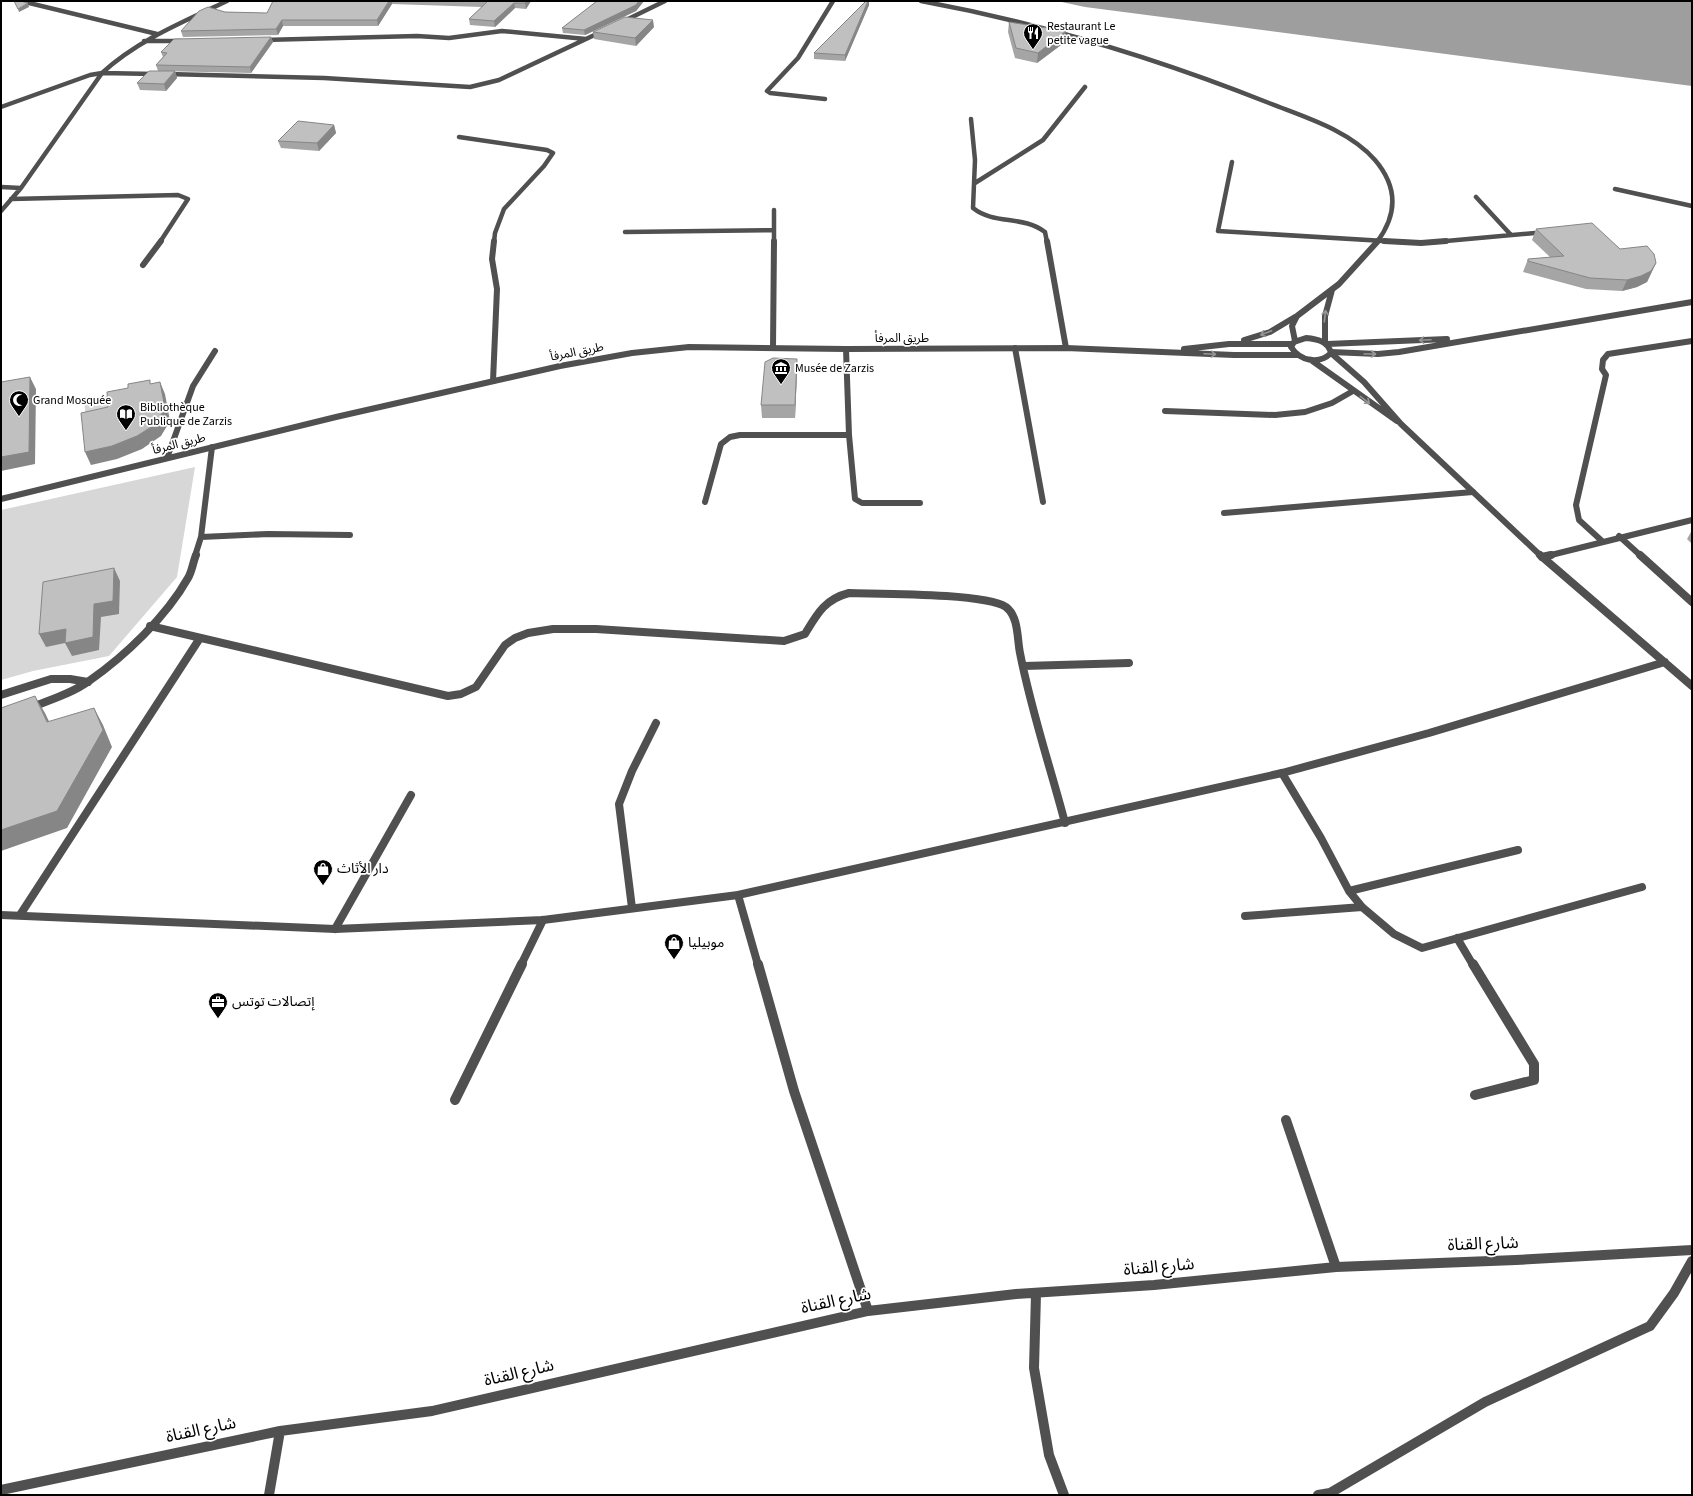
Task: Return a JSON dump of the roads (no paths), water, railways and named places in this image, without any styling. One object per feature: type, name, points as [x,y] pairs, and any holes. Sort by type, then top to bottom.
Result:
[{"type":"street","points":[[21,1],[156,34]]},
{"type":"street","points":[[1,211],[21,188],[102,73],[128,51],[156,34],[227,1]]},
{"type":"street","points":[[615,26],[664,1]]},
{"type":"street","points":[[825,99],[770,93],[767,91],[798,58],[833,1]]},
{"type":"street","points":[[921,1],[1004,17],[1135,53],[1228,86],[1319,124],[1340,135],[1374,158],[1391,185],[1393,202],[1391,219],[1380,240],[1332,290],[1308,305],[1286,324],[1270,332],[1228,344]]},
{"type":"street","points":[[1,106],[75,79],[102,73],[324,78],[470,87],[499,80],[607,29]]},
{"type":"street","points":[[254,41],[417,36],[449,38],[502,31],[586,39]]},
{"type":"street","points":[[144,41],[187,41]]},
{"type":"street","points":[[975,183],[1043,140],[1085,87]]},
{"type":"street","points":[[971,120],[975,160],[973,208],[976,212],[991,217],[1033,223],[1045,232],[1066,348]]},
{"type":"street","points":[[459,137],[547,150],[553,153],[544,166],[504,209],[495,233],[492,258],[497,289],[493,381]]},
{"type":"street","points":[[1232,162],[1218,232],[1421,243],[1551,231]]},
{"type":"street","points":[[1,188],[21,188]]},
{"type":"street","points":[[1615,189],[1692,206]]},
{"type":"street","points":[[11,199],[178,195],[188,198],[170,229],[143,265]]},
{"type":"street","points":[[1476,197],[1511,235]]},
{"type":"street","points":[[773,348],[774,210]]},
{"type":"street","points":[[625,232],[774,230]]},
{"type":"street","points":[[1332,290],[1325,316],[1326,344],[1331,352],[1378,396],[1401,424],[1542,557],[1665,662],[1689,680],[1692,686]]},
{"type":"street","points":[[1311,360],[1324,359],[1331,352],[1378,354],[1422,348],[1464,339],[1692,302]]},
{"type":"street","points":[[1297,355],[1293,352],[1291,327],[1299,314]]},
{"type":"street","points":[[1171,351],[1228,344],[1293,343],[1309,339],[1326,344],[1464,339]]},
{"type":"street","points":[[1602,541],[1579,520],[1576,505],[1606,376],[1602,369],[1603,360],[1608,354],[1692,341]]},
{"type":"street","name":"طريق المرفأ","points":[[1,499],[212,447],[493,381],[632,353],[689,347],[846,349],[1066,348],[1171,351]]},
{"type":"street","points":[[1015,348],[1043,502]]},
{"type":"street","points":[[846,349],[855,498],[862,503],[920,503]]},
{"type":"street","points":[[167,458],[193,386],[215,351]]},
{"type":"street","points":[[1171,351],[1234,355],[1297,355],[1311,360],[1401,424]]},
{"type":"street","points":[[1165,412],[1275,415],[1305,412],[1332,403],[1353,391]]},
{"type":"street","points":[[705,502],[721,444],[730,437],[740,434],[850,435]]},
{"type":"street","points":[[22,710],[66,694],[88,682],[133,645],[169,605],[189,577],[202,537],[212,447]]},
{"type":"street","points":[[1224,513],[1473,492]]},
{"type":"street","points":[[1542,557],[1619,536],[1692,520]]},
{"type":"street","points":[[202,537],[268,534],[350,535]]},
{"type":"street","points":[[1619,536],[1692,602]]},
{"type":"street","points":[[150,626],[448,696],[461,694],[476,687],[505,645],[515,638],[528,633],[553,629],[596,629],[784,641],[805,634],[819,610],[838,596],[849,593],[974,599],[1005,606],[1010,611],[1065,823]]},
{"type":"street","points":[[20,915],[200,638]]},
{"type":"street","points":[[1,915],[335,929],[543,920],[738,894],[1065,823],[1282,773],[1429,733],[1665,662]]},
{"type":"street","points":[[1024,666],[1129,663]]},
{"type":"street","points":[[1,695],[51,679],[70,679],[88,682]]},
{"type":"street","points":[[632,908],[619,804],[632,771],[656,723]]},
{"type":"street","points":[[1282,773],[1321,838],[1349,891],[1362,907],[1394,934],[1422,948],[1642,887]]},
{"type":"street","points":[[335,929],[411,795]]},
{"type":"street","points":[[1349,891],[1518,850]]},
{"type":"street","points":[[738,894],[794,1091],[868,1311]]},
{"type":"street","points":[[1245,916],[1362,907]]},
{"type":"street","points":[[455,1100],[543,920]]},
{"type":"street","points":[[1457,938],[1534,1064],[1534,1080],[1476,1095]]},
{"type":"street","points":[[1286,1120],[1336,1267]]},
{"type":"street","name":"شارع القناة","points":[[1,1490],[280,1431],[432,1411],[868,1311],[1016,1294],[1036,1294],[1154,1285],[1336,1267],[1516,1260],[1692,1250]]},
{"type":"street","points":[[1318,1495],[1330,1493],[1485,1402],[1650,1326],[1674,1293],[1692,1261]]},
{"type":"street","points":[[1036,1294],[1034,1368],[1049,1454],[1064,1495]]},
{"type":"street","points":[[269,1495],[280,1431]]},
{"type":"place","name":"Restaurant Le petite vague","points":[[1033,50]]},
{"type":"place","name":"Musée de Zarzis","points":[[781,385]]},
{"type":"place","name":"Grand Mosquée","points":[[19,417]]},
{"type":"place","name":"Bibliothèque Publique de Zarzis","points":[[126,431]]},
{"type":"place","name":"دار الأثاث","points":[[323,886]]},
{"type":"place","name":"موبيليا","points":[[674,960]]},
{"type":"place","name":"إتصالات توتس","points":[[218,1019]]}]
